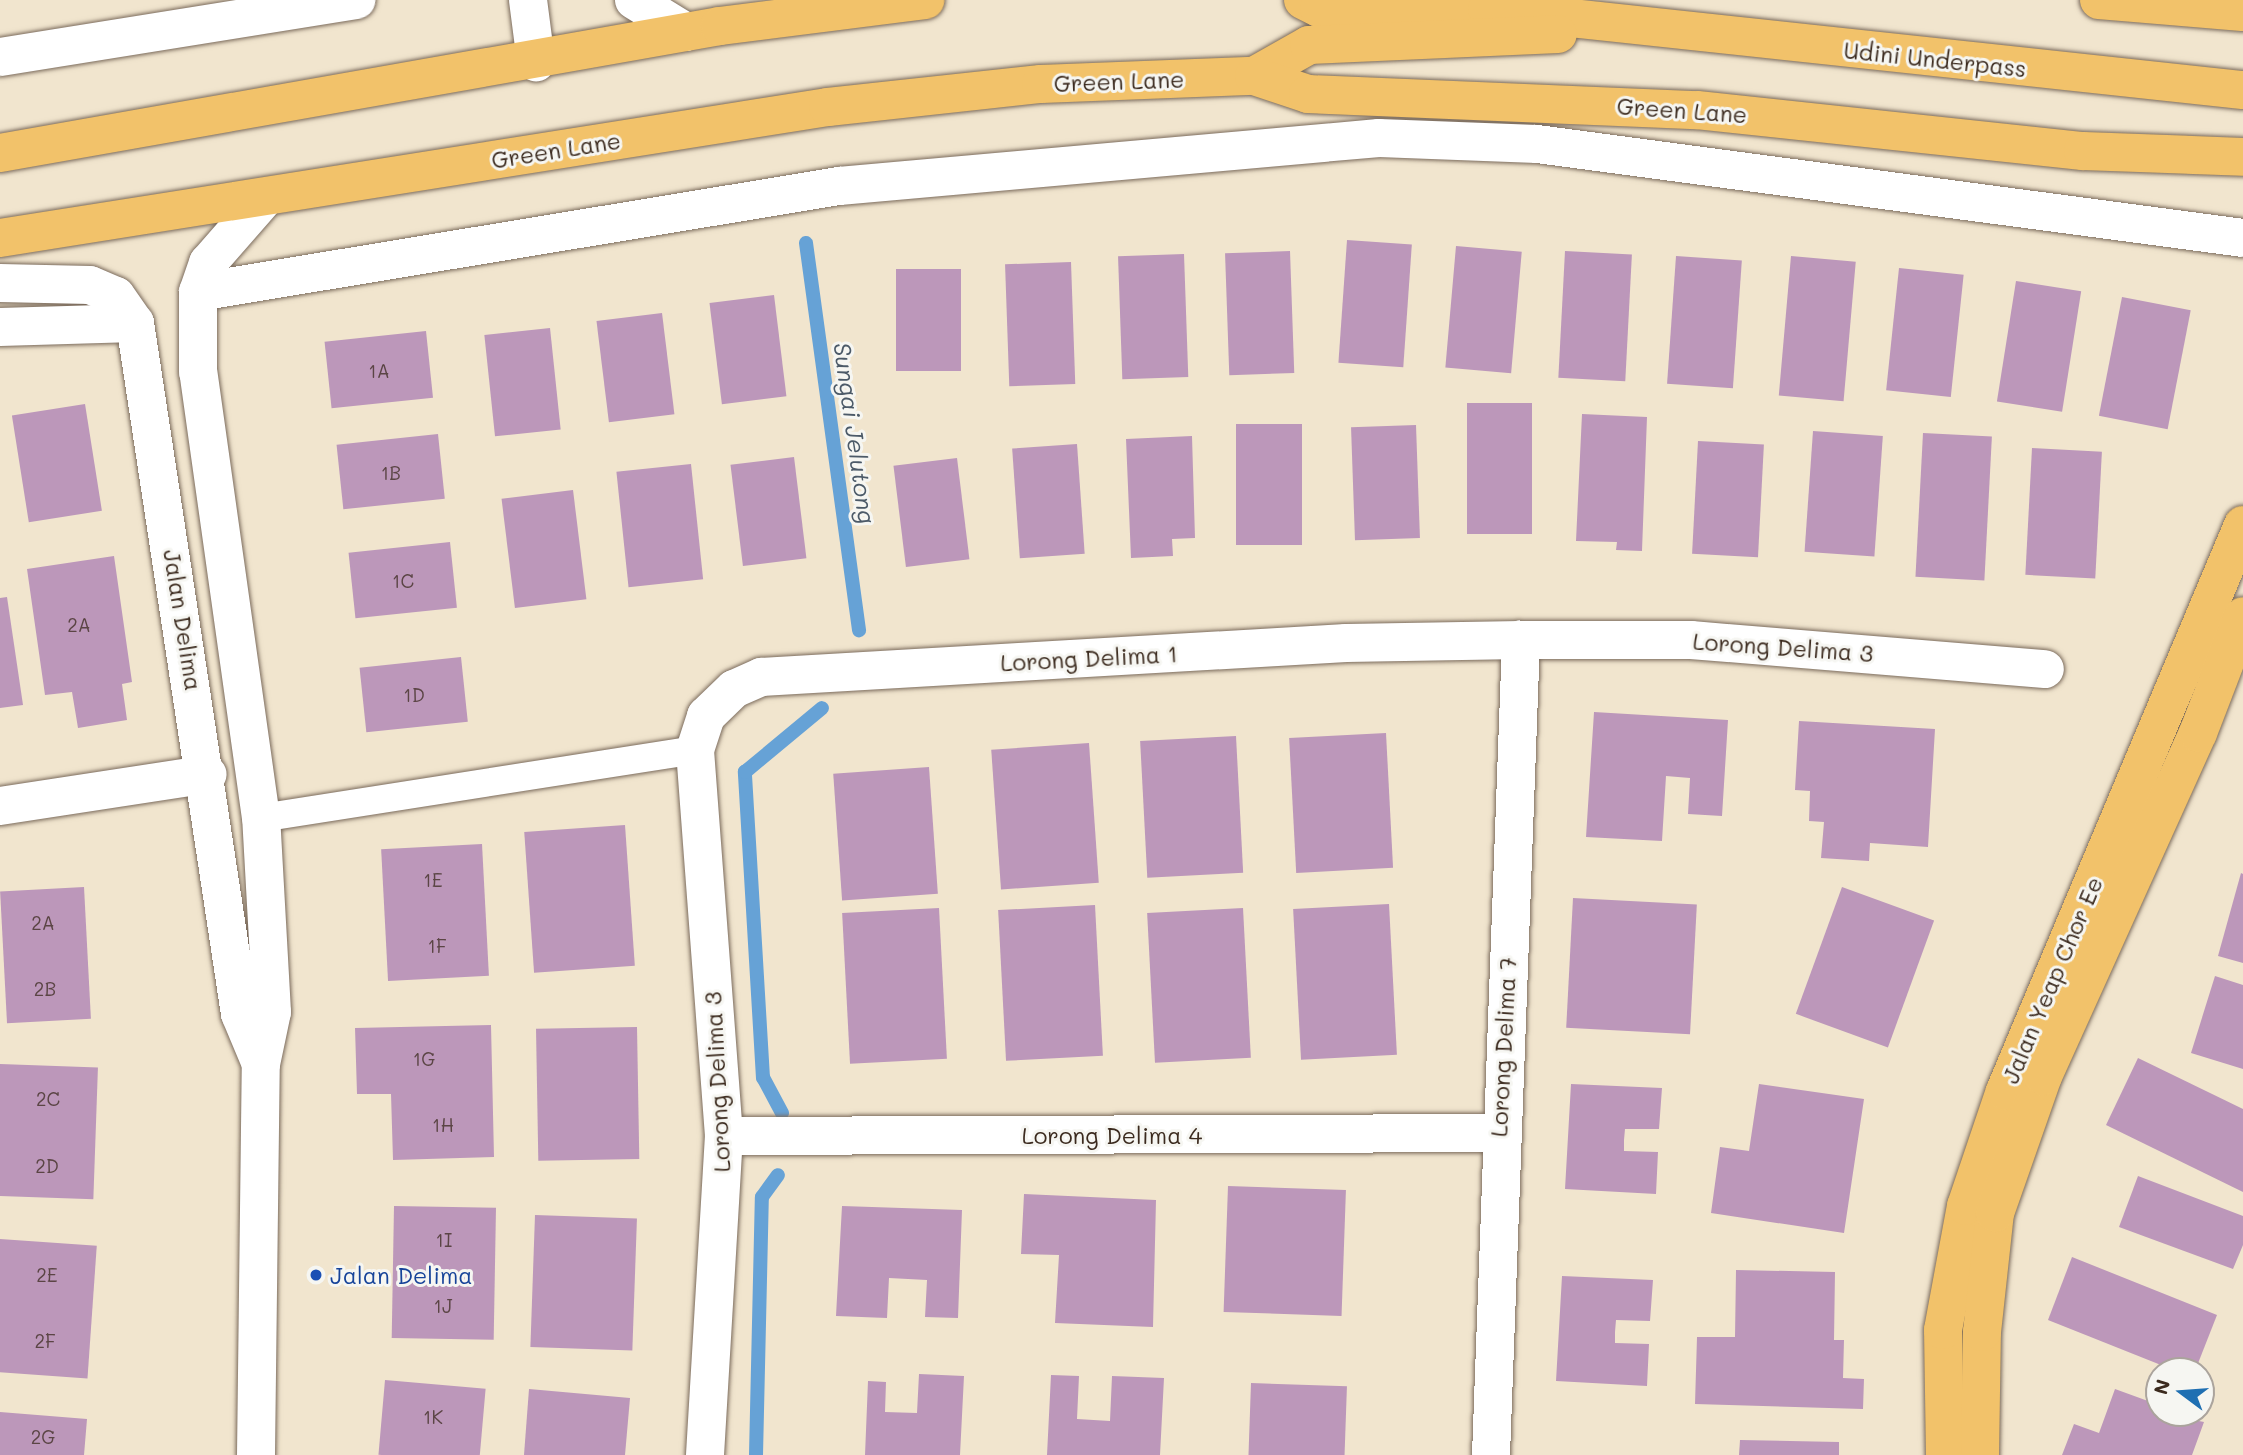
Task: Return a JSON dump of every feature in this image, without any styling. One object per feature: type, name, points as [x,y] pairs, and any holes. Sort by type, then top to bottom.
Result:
[{"type":"main road","points":[[0,153],[536,62],[686,33],[925,0]]},
{"type":"main road","name":"Udini Underpass","points":[[1303,0],[1319,8],[1487,9],[2243,90]]},
{"type":"main road","points":[[2099,0],[2243,12]]},
{"type":"main road","name":"Udini Underpass","points":[[1254,76],[1309,45],[1482,41],[1626,26]]},
{"type":"main road","name":"Green Lane","points":[[0,239],[828,107],[1041,84],[1254,76],[1308,94],[1698,110],[2083,152],[2243,157]]},
{"type":"main road","name":"Jalan Yeap Chor Ee","points":[[1945,1455],[1942,1330],[1966,1206],[2005,1091],[2243,525]]},
{"type":"main road","name":"Jalan Yeap Chor Ee","points":[[1980,1455],[1982,1332],[1995,1213],[2043,1076],[2198,733],[2243,616]]},
{"type":"street","points":[[0,57],[356,0]]},
{"type":"street","points":[[528,0],[536,62]]},
{"type":"street","points":[[634,0],[686,33]]},
{"type":"street","points":[[198,292],[839,186],[1379,138],[1537,144],[2243,238]]},
{"type":"street","name":"Jalan Delima","points":[[257,1455],[261,1064],[272,1012],[261,818],[198,372],[198,292],[208,263],[265,198]]},
{"type":"street","name":"Jalan Delima","points":[[0,283],[90,285],[116,296],[135,323],[208,774],[240,1014],[261,1064]]},
{"type":"street","points":[[0,327],[135,323]]},
{"type":"street","name":"Lorong Delima 3","points":[[1521,640],[1691,640],[2045,669]]},
{"type":"street","name":"Lorong Delima 1","points":[[695,750],[706,716],[734,689],[761,677],[1346,643],[1521,640]]},
{"type":"street","name":"Lorong Delima 7","points":[[1490,1455],[1499,1133],[1521,640]]},
{"type":"street","name":"Lorong Delima 3","points":[[695,750],[724,1136],[705,1455]]},
{"type":"street","points":[[0,806],[208,774]]},
{"type":"street","name":"Lorong Delima 4","points":[[724,1136],[1499,1133]]},
{"type":"lane","points":[[261,818],[695,750]]},
{"type":"building","points":[[1347,240],[1412,245],[1403,367],[1338,363]]},
{"type":"building","points":[[1456,246],[1522,252],[1511,373],[1445,368]]},
{"type":"building","points":[[1290,251],[1294,373],[1229,375],[1225,253]]},
{"type":"building","points":[[1565,251],[1632,255],[1625,381],[1558,378]]},
{"type":"building","points":[[1184,254],[1188,377],[1122,379],[1118,256]]},
{"type":"building","points":[[1676,256],[1742,261],[1733,388],[1667,384]]},
{"type":"building","points":[[1791,256],[1856,262],[1844,401],[1779,395]]},
{"type":"building","points":[[1071,262],[1075,384],[1009,386],[1005,264]]},
{"type":"building","points":[[1899,268],[1964,275],[1951,397],[1886,390]]},
{"type":"building","points":[[896,269],[961,269],[961,371],[896,371]]},
{"type":"building","points":[[2016,281],[2081,291],[2062,412],[1997,401]]},
{"type":"building","points":[[774,295],[786,396],[722,404],[709,303]]},
{"type":"building","points":[[2122,297],[2191,310],[2168,429],[2099,416]]},
{"type":"building","points":[[662,313],[674,414],[609,422],[596,321]]},
{"type":"building","points":[[550,328],[561,429],[495,436],[484,335]]},
{"type":"building","points":[[426,331],[433,398],[332,408],[325,342]]},
{"type":"building","points":[[1467,403],[1532,403],[1532,534],[1467,534]]},
{"type":"building","points":[[85,404],[102,511],[29,522],[12,416]]},
{"type":"building","points":[[1582,414],[1647,417],[1642,551],[1616,550],[1617,542],[1576,541]]},
{"type":"building","points":[[1236,424],[1302,424],[1302,545],[1236,545]]},
{"type":"building","points":[[1416,425],[1420,538],[1355,540],[1351,427]]},
{"type":"building","points":[[1813,431],[1883,436],[1874,557],[1805,552]]},
{"type":"building","points":[[1923,433],[1992,437],[1984,580],[1915,577]]},
{"type":"building","points":[[438,434],[445,499],[343,509],[337,445]]},
{"type":"building","points":[[1192,436],[1195,538],[1172,539],[1173,556],[1131,558],[1126,439]]},
{"type":"building","points":[[1698,441],[1764,444],[1758,557],[1692,554]]},
{"type":"building","points":[[1077,444],[1085,554],[1020,558],[1012,449]]},
{"type":"building","points":[[2032,448],[2102,452],[2095,578],[2025,575]]},
{"type":"building","points":[[794,457],[806,558],[743,566],[730,465]]},
{"type":"building","points":[[957,458],[969,559],[906,567],[893,466]]},
{"type":"building","points":[[691,464],[703,579],[629,587],[616,472]]},
{"type":"building","points":[[573,490],[586,599],[515,608],[502,499]]},
{"type":"building","points":[[450,542],[457,608],[355,618],[349,553]]},
{"type":"building","points":[[114,556],[132,682],[122,684],[127,720],[78,728],[72,692],[45,695],[27,569]]},
{"type":"building","points":[[7,597],[23,705],[0,708],[0,598]]},
{"type":"building","points":[[461,657],[468,722],[366,732],[360,668]]},
{"type":"building","points":[[1594,712],[1728,720],[1722,816],[1688,814],[1690,778],[1666,776],[1662,841],[1586,837]]},
{"type":"building","points":[[1799,721],[1935,729],[1928,847],[1870,843],[1869,861],[1821,858],[1824,822],[1809,821],[1810,791],[1795,790]]},
{"type":"building","points":[[1386,733],[1393,868],[1296,873],[1289,738]]},
{"type":"building","points":[[1236,736],[1243,873],[1147,878],[1140,741]]},
{"type":"building","points":[[1089,743],[1099,883],[1001,889],[991,750]]},
{"type":"building","points":[[929,767],[938,894],[842,900],[833,774]]},
{"type":"building","points":[[625,825],[635,966],[534,973],[524,832]]},
{"type":"building","points":[[482,844],[489,976],[388,981],[381,849]]},
{"type":"building","points":[[2241,873],[2243,874],[2243,963],[2218,956]]},
{"type":"building","points":[[84,887],[91,1019],[7,1023],[0,891]]},
{"type":"building","points":[[1842,887],[1934,921],[1888,1047],[1796,1014]]},
{"type":"building","points":[[1573,898],[1697,904],[1690,1034],[1566,1028]]},
{"type":"building","points":[[1389,904],[1397,1055],[1301,1060],[1293,909]]},
{"type":"building","points":[[1095,905],[1103,1056],[1006,1061],[998,910]]},
{"type":"building","points":[[939,908],[947,1059],[850,1064],[842,913]]},
{"type":"building","points":[[1243,908],[1251,1058],[1155,1063],[1147,913]]},
{"type":"building","points":[[2215,976],[2243,985],[2243,1069],[2191,1053]]},
{"type":"building","points":[[491,1025],[494,1157],[393,1160],[391,1094],[357,1094],[355,1028]]},
{"type":"building","points":[[637,1027],[639,1159],[538,1161],[536,1029]]},
{"type":"building","points":[[2138,1058],[2243,1109],[2243,1192],[2106,1125]]},
{"type":"building","points":[[0,1064],[98,1067],[93,1199],[0,1196]]},
{"type":"building","points":[[1571,1084],[1662,1088],[1659,1129],[1625,1129],[1624,1140],[1624,1151],[1658,1152],[1656,1194],[1565,1189]]},
{"type":"building","points":[[1759,1084],[1864,1099],[1844,1233],[1711,1213],[1720,1147],[1749,1151]]},
{"type":"building","points":[[2138,1176],[2243,1216],[2243,1245],[2233,1269],[2119,1227]]},
{"type":"building","points":[[1228,1186],[1346,1190],[1342,1316],[1224,1312]]},
{"type":"building","points":[[1024,1194],[1156,1200],[1153,1327],[1055,1323],[1059,1255],[1021,1254]]},
{"type":"building","points":[[394,1206],[496,1208],[494,1340],[392,1338]]},
{"type":"building","points":[[842,1206],[962,1210],[958,1318],[925,1317],[927,1280],[889,1278],[887,1318],[836,1316]]},
{"type":"building","points":[[535,1215],[637,1219],[632,1350],[530,1347]]},
{"type":"building","points":[[0,1239],[97,1246],[87,1378],[0,1372]]},
{"type":"building","points":[[2072,1257],[2217,1315],[2200,1357],[2145,1359],[2048,1320]]},
{"type":"building","points":[[1736,1270],[1835,1272],[1834,1340],[1844,1340],[1843,1378],[1864,1379],[1863,1409],[1695,1404],[1697,1337],[1735,1337]]},
{"type":"building","points":[[1562,1276],[1653,1280],[1650,1321],[1616,1320],[1615,1332],[1615,1343],[1649,1344],[1647,1386],[1556,1381]]},
{"type":"building","points":[[919,1374],[964,1376],[960,1455],[865,1455],[868,1381],[886,1382],[885,1412],[917,1413]]},
{"type":"building","points":[[1051,1375],[1079,1376],[1077,1419],[1110,1421],[1112,1376],[1164,1378],[1160,1455],[1047,1455]]},
{"type":"building","points":[[385,1380],[486,1389],[480,1455],[378,1455]]},
{"type":"building","points":[[1251,1383],[1347,1386],[1345,1455],[1248,1455]]},
{"type":"building","points":[[529,1389],[630,1398],[625,1455],[524,1455]]},
{"type":"building","points":[[2115,1389],[2145,1400],[2145,1427],[2202,1427],[2192,1455],[2062,1455],[2074,1424],[2099,1433]]},
{"type":"building","points":[[0,1412],[87,1419],[84,1455],[0,1455]]},
{"type":"building","points":[[1740,1440],[1839,1442],[1839,1455],[1739,1455]]},
{"type":"waterway","name":"Sungai Jelutong","points":[[806,243],[859,630]]},
{"type":"waterway","points":[[782,1113],[763,1078],[745,772],[822,708]]},
{"type":"waterway","points":[[756,1455],[762,1197],[778,1175]]},
{"type":"place","name":"Jalan Delima","points":[[316,1275]]}]
